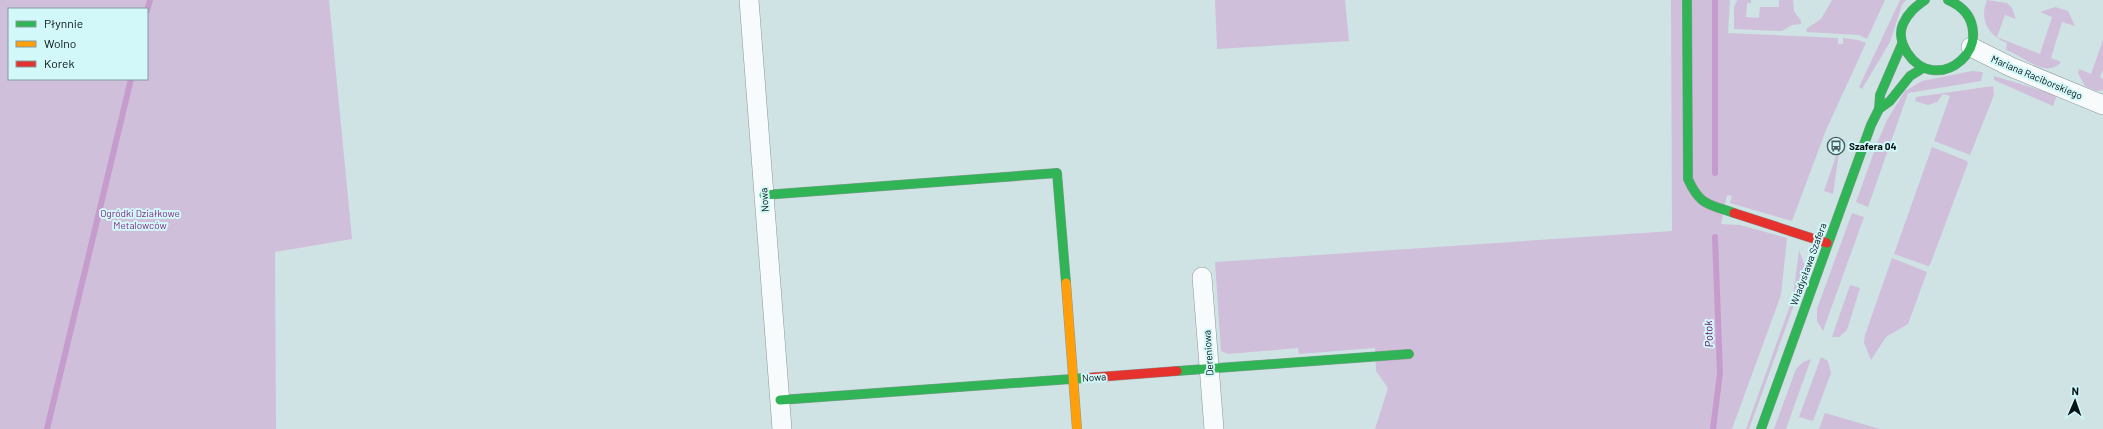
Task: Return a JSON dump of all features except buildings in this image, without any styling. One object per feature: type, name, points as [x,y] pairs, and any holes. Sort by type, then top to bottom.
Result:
[{"type":"street","name":"Nowa","points":[[749,0],[782,429]]},
{"type":"street","points":[[1687,0],[1688,179],[1696,197],[1709,208],[1726,210],[1827,243]]},
{"type":"street","points":[[1925,0],[1915,5],[1907,13],[1902,22],[1900,33],[1906,54],[1923,68],[1934,71],[1946,70],[1957,65],[1965,57],[1971,47],[1973,28],[1970,18],[1964,10],[1948,0]]},
{"type":"street","points":[[1964,10],[1965,0]]},
{"type":"street","name":"Władysława Szafera","points":[[1880,108],[1880,95],[1902,44]]},
{"type":"street","name":"Mariana Raciborskiego","points":[[1971,47],[2011,67],[2103,105]]},
{"type":"street","name":"Władysława Szafera","points":[[1761,429],[1827,243],[1871,125],[1880,108],[1890,100],[1910,76],[1923,68]]},
{"type":"street","points":[[764,195],[1057,172],[1077,429]]},
{"type":"street","name":"Dereniowa","points":[[1202,277],[1214,429]]},
{"type":"street","name":"Nowa","points":[[780,400],[1409,354]]},
{"type":"green space","name":"Ogródki Działkowe Metalowców","points":[[0,0],[329,0],[352,239],[275,252],[276,429],[0,429]]},
{"type":"green space","points":[[1215,0],[1345,0],[1349,41],[1217,49]]},
{"type":"green space","points":[[1671,0],[1730,0],[1728,33],[1838,38],[1838,44],[1843,44],[1843,38],[1858,40],[1866,43],[1826,130],[1792,221],[1730,203],[1732,196],[1727,195],[1721,224],[1740,225],[1787,238],[1781,295],[1732,429],[1375,429],[1388,388],[1376,371],[1375,348],[1299,354],[1298,348],[1228,354],[1221,351],[1215,262],[1672,231]]},
{"type":"green space","points":[[1737,0],[1751,0],[1751,3],[1747,3],[1746,17],[1759,18],[1760,7],[1779,7],[1779,0],[1793,0],[1794,11],[1801,21],[1801,24],[1792,25],[1782,31],[1734,29],[1734,7]]},
{"type":"green space","points":[[1832,0],[1885,0],[1867,39],[1859,35],[1807,32],[1806,29],[1821,19]]},
{"type":"green space","points":[[1900,0],[1906,0],[1902,5],[1890,42],[1862,89],[1859,87]]},
{"type":"green space","points":[[1987,0],[2007,3],[2012,8],[2016,19],[2005,15],[1997,37],[2040,54],[2052,17],[2040,12],[2055,7],[2068,11],[2075,26],[2062,22],[2051,58],[2061,62],[2055,67],[2041,67],[2034,65],[2006,50],[2007,43],[1995,36],[1987,26],[1984,14]]},
{"type":"green space","points":[[2103,40],[2103,70],[2100,77],[2103,79],[2103,90],[2096,91],[2085,86],[2078,73],[2079,69],[2091,74]]},
{"type":"green space","points":[[1972,71],[1983,72],[1981,81],[1908,93],[1868,207],[1856,202],[1887,120],[1905,91],[1922,81]]},
{"type":"green space","points":[[1994,76],[2057,95],[2053,106],[1994,80]]},
{"type":"green space","points":[[1993,86],[1994,95],[1970,155],[1934,141],[1950,96],[1943,94],[1937,102],[1928,105],[1915,101],[1916,97]]},
{"type":"green space","points":[[1932,147],[1967,161],[1968,163],[1930,265],[1928,266],[1894,254]]},
{"type":"green space","points":[[1837,153],[1839,153],[1833,194],[1824,191]]},
{"type":"green space","points":[[1852,213],[1864,217],[1823,331],[1817,321],[1817,309]]},
{"type":"green space","points":[[1799,250],[1805,266],[1803,280],[1749,429],[1746,429],[1793,297]]},
{"type":"green space","points":[[1892,258],[1927,272],[1908,324],[1886,337],[1871,360],[1864,343],[1865,335]]},
{"type":"green space","points":[[1850,285],[1860,288],[1847,330],[1839,337],[1832,337]]},
{"type":"green space","points":[[1821,357],[1828,361],[1831,373],[1813,421],[1799,417]]},
{"type":"green space","points":[[1811,359],[1786,429],[1774,429],[1796,369],[1803,362]]},
{"type":"green space","points":[[1825,413],[1880,429],[1819,429]]},
{"type":"waterway","points":[[148,8],[150,0]]},
{"type":"waterway","name":"Potok","points":[[1715,0],[1715,173]]},
{"type":"waterway","points":[[47,429],[131,80]]},
{"type":"waterway","name":"Potok","points":[[1713,429],[1720,373],[1715,237]]},
{"type":"traffic: fast","points":[[1687,0],[1688,179],[1692,188],[1706,203],[1734,213]]},
{"type":"traffic: fast","points":[[1925,0],[1912,10],[1905,20],[1901,31],[1901,38],[1907,53],[1912,59],[1925,68],[1932,70],[1940,70],[1955,65],[1966,54],[1973,40],[1971,21],[1968,16],[1958,5],[1948,0]]},
{"type":"traffic: fast","points":[[1879,109],[1880,95],[1902,44]]},
{"type":"traffic: fast","points":[[1761,429],[1871,125],[1879,109],[1890,101],[1910,76],[1923,68]]},
{"type":"traffic: fast","points":[[764,195],[1057,173],[1066,283]]},
{"type":"traffic: fast","points":[[1177,371],[1409,354]]},
{"type":"traffic: fast","points":[[780,400],[1085,378]]},
{"type":"traffic: slow","points":[[1066,283],[1077,429]]},
{"type":"traffic: jam","points":[[1734,213],[1827,243]]},
{"type":"traffic: jam","points":[[1085,378],[1177,371]]},
{"type":"place","name":"Szafera 04","points":[[1836,146]]}]
